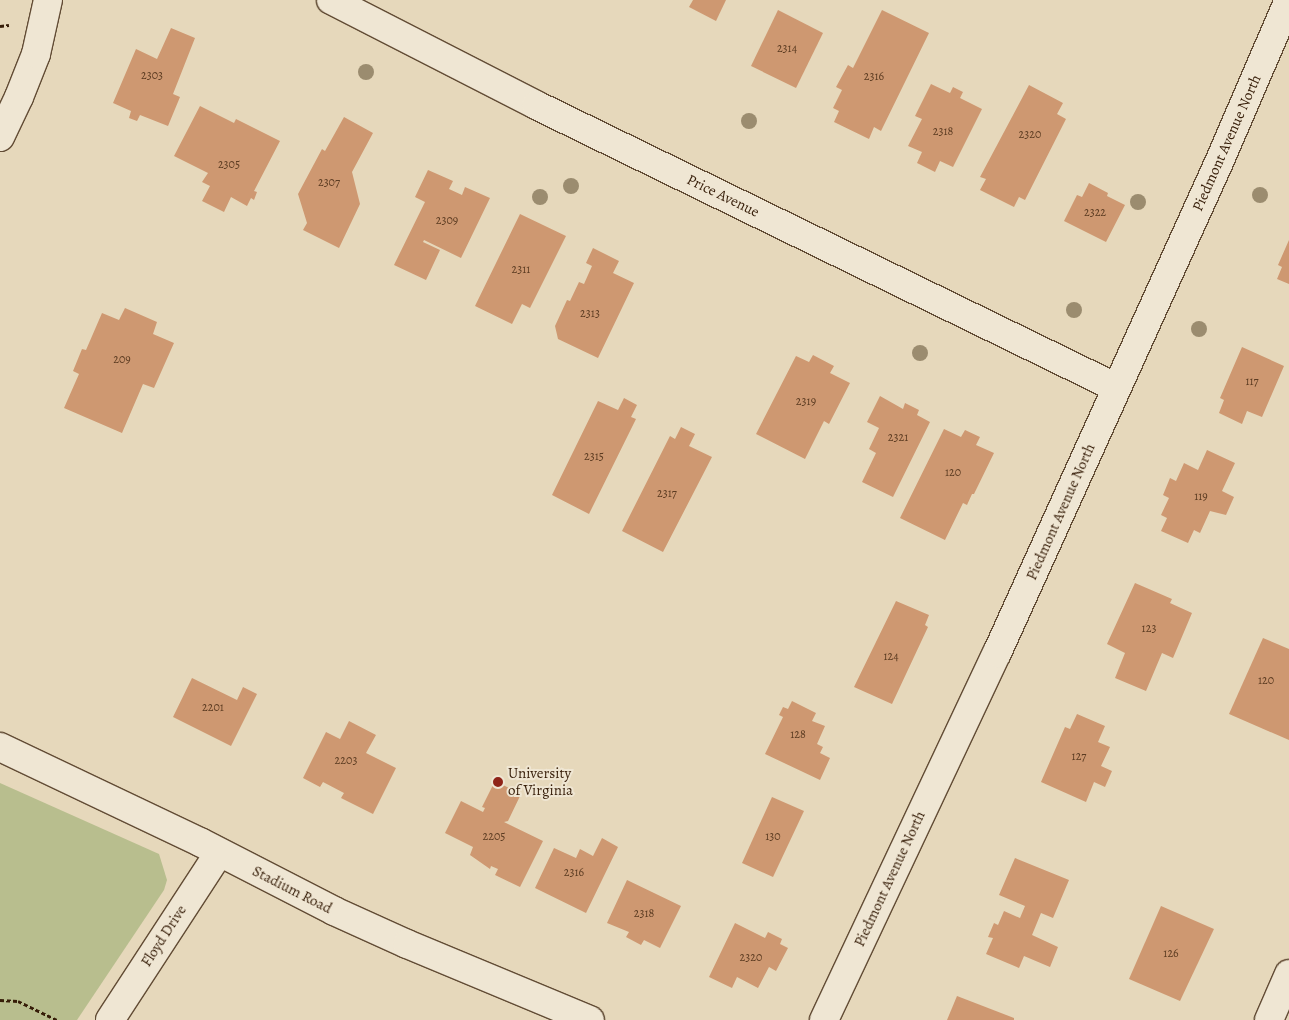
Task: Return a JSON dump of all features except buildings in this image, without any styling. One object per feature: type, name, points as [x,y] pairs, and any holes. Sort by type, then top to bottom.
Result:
[{"type":"street","points":[[0,136],[19,97],[36,54],[48,0]]},
{"type":"street","name":"Price Avenue","points":[[331,0],[536,105],[1117,388]]},
{"type":"street","name":"Piedmont Avenue North","points":[[824,1020],[997,654],[1220,160],[1289,0]]},
{"type":"street","name":"Stadium Road","points":[[0,747],[200,842],[334,911],[407,944],[590,1020]]},
{"type":"street","name":"Floyd Drive","points":[[110,1020],[219,853]]},
{"type":"street","points":[[1269,1020],[1289,974]]},
{"type":"path","points":[[0,1000],[18,1001],[57,1020]]},
{"type":"green space","points":[[0,783],[159,854],[167,880],[164,890],[77,1020],[0,1020]]},
{"type":"place","name":"University of Virginia","points":[[498,782]]}]
